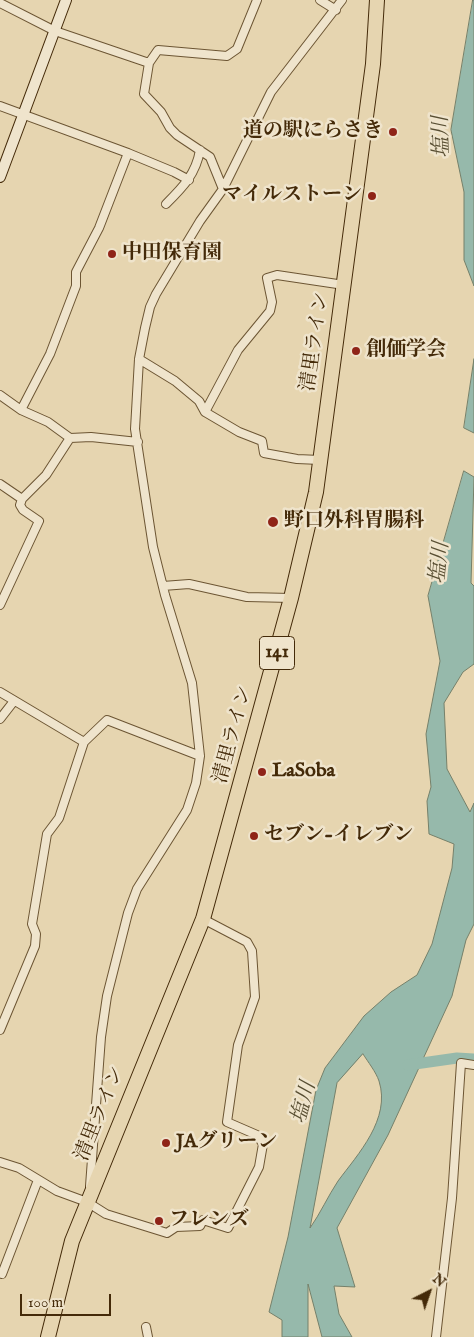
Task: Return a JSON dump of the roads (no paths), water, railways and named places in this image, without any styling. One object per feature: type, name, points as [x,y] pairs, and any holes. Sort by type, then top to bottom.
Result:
[{"type":"highway","name":"清里ライン","points":[[48,1337],[66,1264],[88,1199],[203,919],[291,598],[314,503],[373,64],[377,0]]},
{"type":"street","points":[[0,177],[66,0]]},
{"type":"street","points":[[223,189],[210,157],[188,144],[170,128],[160,112],[144,94],[148,63],[158,50],[227,56],[237,49],[257,0]]},
{"type":"street","points":[[320,0],[336,10]]},
{"type":"street","points":[[88,1199],[101,1037],[107,996],[133,896],[187,810],[196,782],[200,756],[192,683],[153,547],[135,428],[139,359],[153,300],[200,221],[223,189],[271,92],[342,0]]},
{"type":"street","points":[[0,3],[54,31],[148,63]]},
{"type":"street","points":[[0,106],[128,153],[189,180]]},
{"type":"street","points":[[166,204],[189,180],[198,165],[200,150]]},
{"type":"street","points":[[21,410],[50,354],[76,286],[76,272],[99,228],[128,153]]},
{"type":"street","points":[[205,412],[238,350],[270,311],[272,302],[267,278],[277,274],[344,284]]},
{"type":"street","points":[[139,359],[175,381],[199,401],[205,412],[239,432],[262,441],[264,453],[297,459],[320,460]]},
{"type":"street","points":[[0,395],[21,410],[48,422],[70,438],[91,437],[138,442]]},
{"type":"street","points":[[0,606],[39,521],[23,510],[20,505],[22,499],[46,475],[70,438]]},
{"type":"street","points":[[0,484],[22,499]]},
{"type":"street","points":[[163,586],[189,584],[247,597],[291,598]]},
{"type":"street","points":[[0,692],[84,742]]},
{"type":"street","points":[[0,719],[14,701]]},
{"type":"street","points":[[0,1030],[35,946],[36,934],[32,924],[47,834],[59,818],[84,742],[107,720],[200,756]]},
{"type":"street","points":[[0,1162],[19,1168],[57,1191],[88,1199],[106,1214],[167,1233],[176,1227],[200,1226],[203,1220],[228,1228],[259,1167],[263,1144],[257,1135],[227,1122],[238,1045],[255,997],[252,951],[247,942],[203,919]]},
{"type":"street","points":[[436,1337],[452,1198],[461,1063],[474,1065]]},
{"type":"street","points":[[2,1274],[38,1180]]},
{"type":"street","points":[[146,1327],[148,1337]]},
{"type":"water","points":[[473,0],[474,286],[464,260],[464,192],[451,130]]},
{"type":"water","points":[[474,359],[474,433],[464,428]]},
{"type":"water","name":"塩川","points":[[464,471],[474,477],[471,583],[474,586],[474,664],[463,672],[444,703],[447,769],[470,812],[474,803],[474,924],[466,940],[452,996],[388,1135],[337,1228],[355,1287],[334,1286],[339,1314],[352,1337],[322,1337],[308,1284],[308,1337],[282,1337],[282,1320],[269,1312],[288,1237],[316,1090],[325,1068],[364,1016],[391,992],[417,975],[432,944],[452,868],[454,844],[429,834],[427,801],[431,787],[426,734],[440,661],[428,596]],"holes":[[[363,1054],[379,1081],[382,1095],[377,1122],[363,1148],[338,1181],[310,1228],[337,1083]]]},
{"type":"waterway","points":[[408,1065],[457,1058],[474,1059]]},
{"type":"place","name":"道の駅にらさき","points":[[393,132]]},
{"type":"place","name":"マイルストーン","points":[[372,196]]},
{"type":"place","name":"中田保育園","points":[[112,254]]},
{"type":"place","name":"創価学会","points":[[356,351]]},
{"type":"place","name":"野口外科胃腸科","points":[[273,522]]},
{"type":"place","name":"LaSoba","points":[[262,772]]},
{"type":"place","name":"セブン-イレブン","points":[[254,836]]},
{"type":"place","name":"JAグリーン","points":[[166,1143]]},
{"type":"place","name":"フレンズ","points":[[159,1221]]}]
